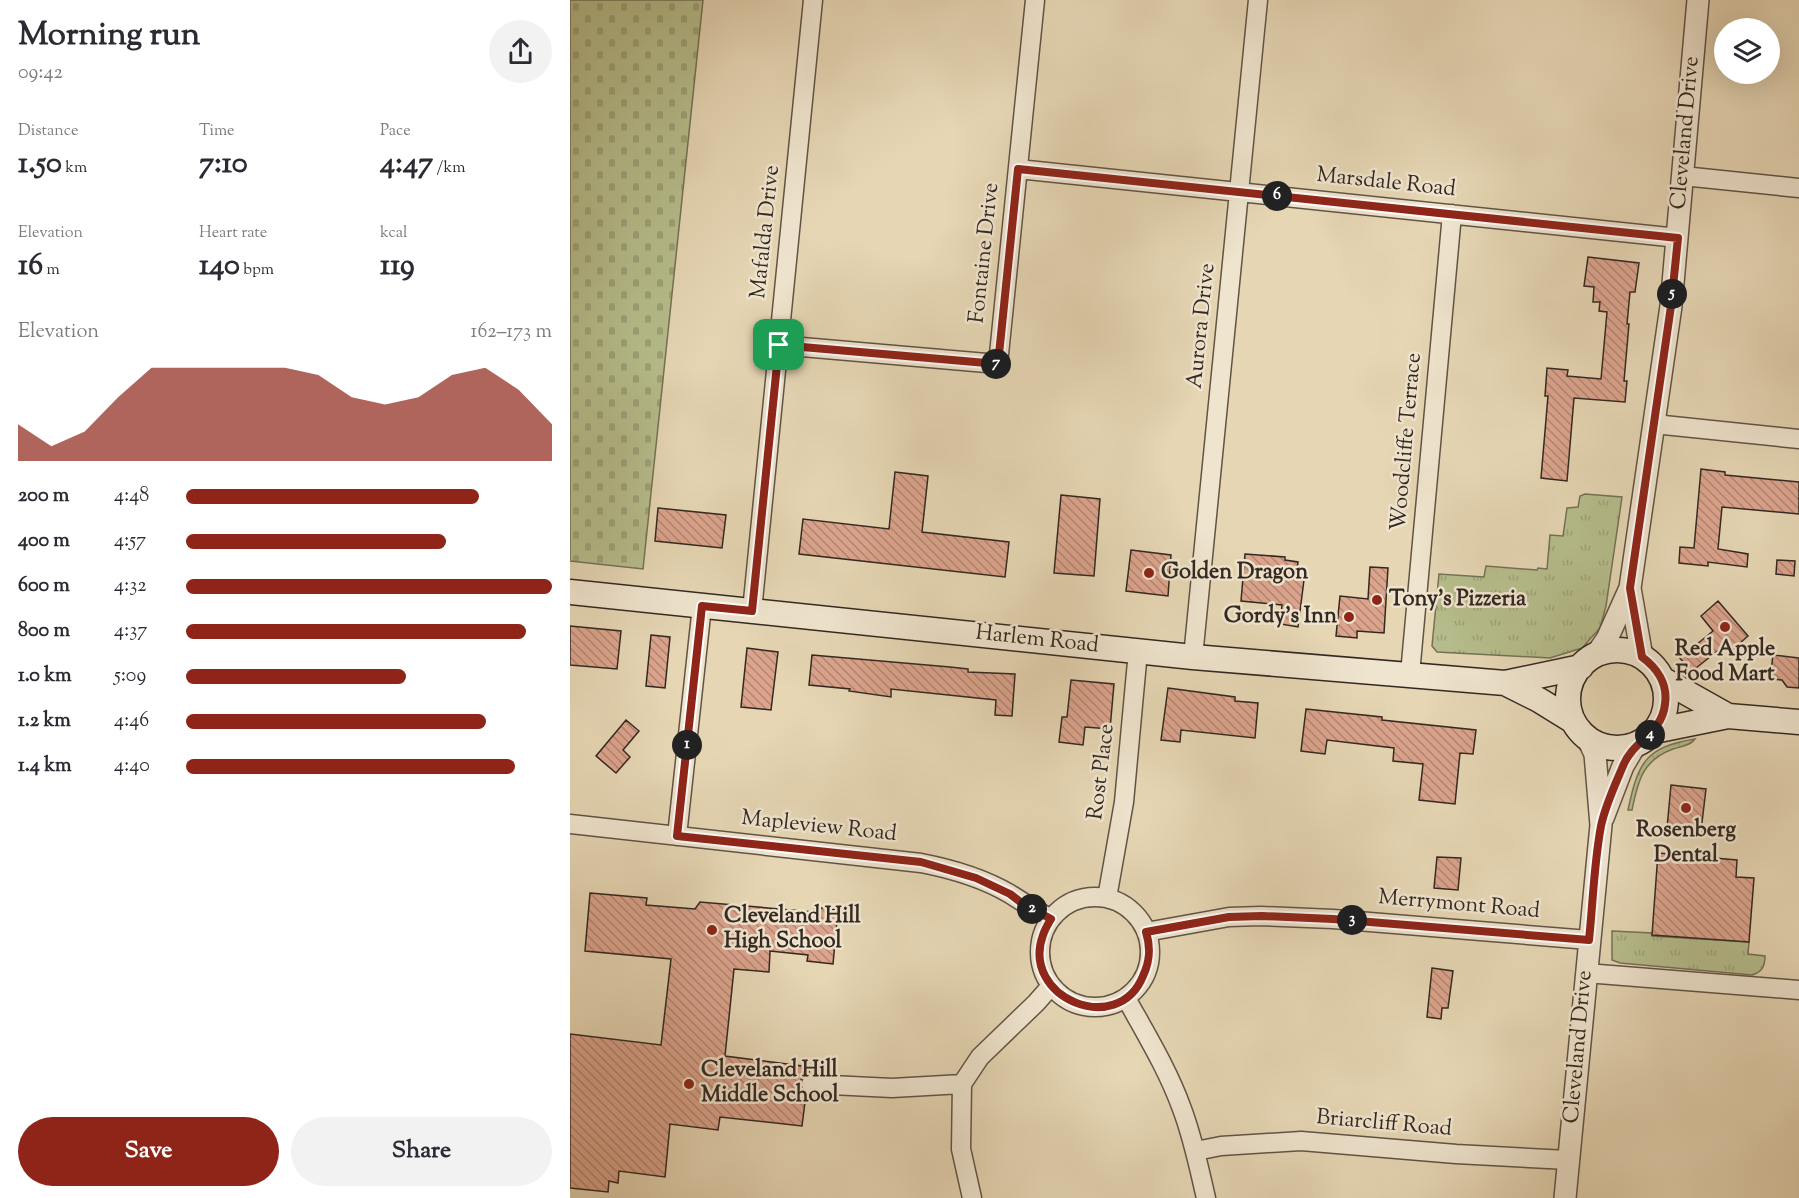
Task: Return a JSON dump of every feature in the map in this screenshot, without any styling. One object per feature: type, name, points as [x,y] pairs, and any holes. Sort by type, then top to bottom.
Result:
[{"type":"main road","name":"Harlem Road","points":[[570,592],[1193,657],[1505,683],[1588,661]]},
{"type":"main road","points":[[1728,716],[1662,679],[1650,663],[1642,657],[1634,653],[1615,650],[1588,661],[1570,687],[1568,699],[1581,730],[1611,748],[1624,748],[1645,738],[1728,716],[1799,722]]},
{"type":"main road","points":[[1645,738],[1660,722],[1666,700],[1662,679]]},
{"type":"main road","name":"Harlem Road","points":[[1505,683],[1539,700],[1581,730]]},
{"type":"street","name":"Mafalda Drive","points":[[752,611],[813,0]]},
{"type":"street","name":"Fontaine Drive","points":[[779,345],[998,364],[1035,0]]},
{"type":"street","name":"Aurora Drive","points":[[1193,657],[1258,0]]},
{"type":"street","name":"Cleveland Drive","points":[[1588,661],[1607,639],[1630,588],[1678,238],[1698,0]]},
{"type":"street","name":"Marsdale Road","points":[[1018,169],[1678,238]]},
{"type":"street","points":[[1683,176],[1799,188]]},
{"type":"street","name":"Woodcliffe Terrace","points":[[1410,674],[1452,214]]},
{"type":"street","points":[[1654,424],[1799,439]]},
{"type":"street","name":"Cleveland Drive","points":[[1630,588],[1642,657]]},
{"type":"street","points":[[677,836],[702,606]]},
{"type":"street","name":"Rost Place","points":[[1107,898],[1124,802],[1138,651]]},
{"type":"street","name":"Cleveland Drive","points":[[1565,1198],[1601,825],[1595,754],[1581,730]]},
{"type":"street","name":"Cleveland Drive","points":[[1601,825],[1623,766],[1645,738]]},
{"type":"street","name":"Mapleview Road","points":[[570,824],[921,862],[976,878],[1010,894],[1051,919]]},
{"type":"street","points":[[1088,897],[1107,898],[1121,904],[1136,915],[1149,942],[1149,962],[1140,984],[1126,998],[1110,1006],[1090,1008],[1065,999],[1051,986],[1044,974],[1040,955],[1042,936],[1051,919],[1069,903],[1088,897]]},
{"type":"street","name":"Merrymont Road","points":[[1146,932],[1229,917],[1262,916],[1333,919],[1589,940]]},
{"type":"street","points":[[1586,973],[1799,990]]},
{"type":"street","points":[[972,1198],[961,1149],[962,1084],[980,1057],[1051,986]]},
{"type":"street","points":[[1126,998],[1182,1108],[1196,1151],[1206,1198]]},
{"type":"street","points":[[811,1083],[892,1089],[962,1084]]},
{"type":"street","name":"Briarcliff Road","points":[[1196,1151],[1221,1146],[1300,1141],[1568,1160]]},
{"type":"green space","points":[[570,0],[703,0],[643,569],[570,561]]},
{"type":"green space","points":[[1585,494],[1622,497],[1606,606],[1600,628],[1582,648],[1550,658],[1437,652],[1432,646],[1439,574],[1484,577],[1486,566],[1547,569],[1550,535],[1563,536],[1567,508],[1578,507],[1580,496]]},
{"type":"green space","points":[[1695,739],[1663,754],[1648,765],[1640,780],[1632,810],[1628,810],[1636,780],[1646,760],[1665,747]]},
{"type":"green space","points":[[1612,931],[1749,942],[1748,954],[1765,956],[1764,963],[1761,970],[1752,975],[1620,963],[1612,960]]},
{"type":"building","points":[[1588,257],[1639,263],[1635,292],[1630,292],[1624,381],[1627,381],[1625,402],[1574,398],[1567,481],[1541,478],[1548,396],[1545,396],[1547,368],[1568,370],[1567,376],[1601,379],[1607,312],[1599,311],[1600,302],[1593,302],[1594,287],[1584,286]]},
{"type":"building","points":[[1701,469],[1725,472],[1725,475],[1799,482],[1799,514],[1722,507],[1718,549],[1748,554],[1747,567],[1708,562],[1708,566],[1679,563],[1680,547],[1694,548]]},
{"type":"building","points":[[895,472],[928,476],[922,532],[1009,542],[1005,577],[799,554],[803,519],[889,529]]},
{"type":"building","points":[[1061,495],[1100,499],[1094,576],[1054,573]]},
{"type":"building","points":[[658,508],[726,515],[722,548],[655,541]]},
{"type":"building","name":"Golden Dragon","points":[[1131,550],[1171,555],[1168,596],[1126,591]]},
{"type":"building","points":[[1245,554],[1285,557],[1285,560],[1298,562],[1297,571],[1305,572],[1298,627],[1280,624],[1282,605],[1241,601]]},
{"type":"building","points":[[1777,560],[1795,561],[1794,576],[1776,574]]},
{"type":"building","points":[[1370,567],[1388,568],[1384,633],[1357,631],[1357,638],[1336,636],[1340,596],[1368,599]]},
{"type":"building","points":[[1718,601],[1748,636],[1731,651],[1725,645],[1691,672],[1680,658],[1713,631],[1701,616]]},
{"type":"building","points":[[570,626],[621,631],[617,669],[570,665]]},
{"type":"building","points":[[651,635],[670,637],[665,688],[646,686]]},
{"type":"building","points":[[747,648],[778,652],[771,710],[741,707]]},
{"type":"building","points":[[812,655],[950,667],[968,669],[968,672],[1015,674],[1012,716],[995,715],[996,700],[891,689],[891,697],[849,691],[850,689],[809,685]]},
{"type":"building","points":[[1773,655],[1799,658],[1799,688],[1787,687],[1782,680],[1770,679]]},
{"type":"building","points":[[1071,680],[1114,684],[1110,729],[1085,727],[1083,745],[1059,742],[1062,717],[1067,717]]},
{"type":"building","points":[[1168,688],[1235,697],[1235,701],[1258,703],[1255,738],[1181,730],[1180,742],[1161,740]]},
{"type":"building","points":[[1306,709],[1476,730],[1473,754],[1460,753],[1455,804],[1419,800],[1423,764],[1393,761],[1394,748],[1327,740],[1325,754],[1301,751]]},
{"type":"building","points":[[626,720],[639,731],[623,750],[630,757],[616,773],[596,756]]},
{"type":"building","name":"Rosenberg Dental","points":[[1671,785],[1706,789],[1701,831],[1667,828]]},
{"type":"building","points":[[1658,853],[1737,860],[1736,877],[1754,878],[1749,942],[1652,935]]},
{"type":"building","points":[[1437,857],[1461,858],[1458,890],[1434,888]]},
{"type":"building","name":"Cleveland Hill Middle School","points":[[590,893],[647,898],[646,905],[695,909],[700,902],[814,912],[814,907],[838,910],[833,964],[807,961],[808,955],[770,951],[769,972],[734,969],[725,1056],[810,1067],[809,1073],[802,1077],[800,1083],[801,1090],[806,1094],[802,1126],[720,1117],[718,1130],[670,1124],[665,1177],[619,1171],[618,1183],[609,1181],[608,1192],[570,1188],[570,1034],[661,1045],[671,959],[585,951]]},
{"type":"building","points":[[1432,968],[1453,971],[1448,1008],[1442,1008],[1441,1019],[1427,1017]]},
{"type":"place","name":"Golden Dragon","points":[[1149,573]]},
{"type":"place","name":"Tony's Pizzeria","points":[[1377,600]]},
{"type":"place","name":"Gordy's Inn","points":[[1349,617]]},
{"type":"place","name":"Red Apple Food Mart","points":[[1725,627]]},
{"type":"place","name":"Rosenberg Dental","points":[[1686,808]]},
{"type":"place","name":"Cleveland Hill High School","points":[[712,930]]},
{"type":"place","name":"Cleveland Hill Middle School","points":[[689,1084]]},
{"type":"route","points":[[1018,169],[1678,238],[1671,306],[1630,588],[1642,657],[1650,663],[1662,679],[1666,700],[1660,722],[1654,731],[1636,744],[1627,756],[1601,825],[1589,940],[1333,919],[1229,917],[1146,932],[1149,942],[1149,962],[1140,984],[1126,998],[1110,1006],[1090,1008],[1065,999],[1051,986],[1044,974],[1040,955],[1042,936],[1051,919],[1010,894],[976,878],[921,862],[677,836],[702,606],[752,611],[779,345],[998,364],[1018,169]]}]
